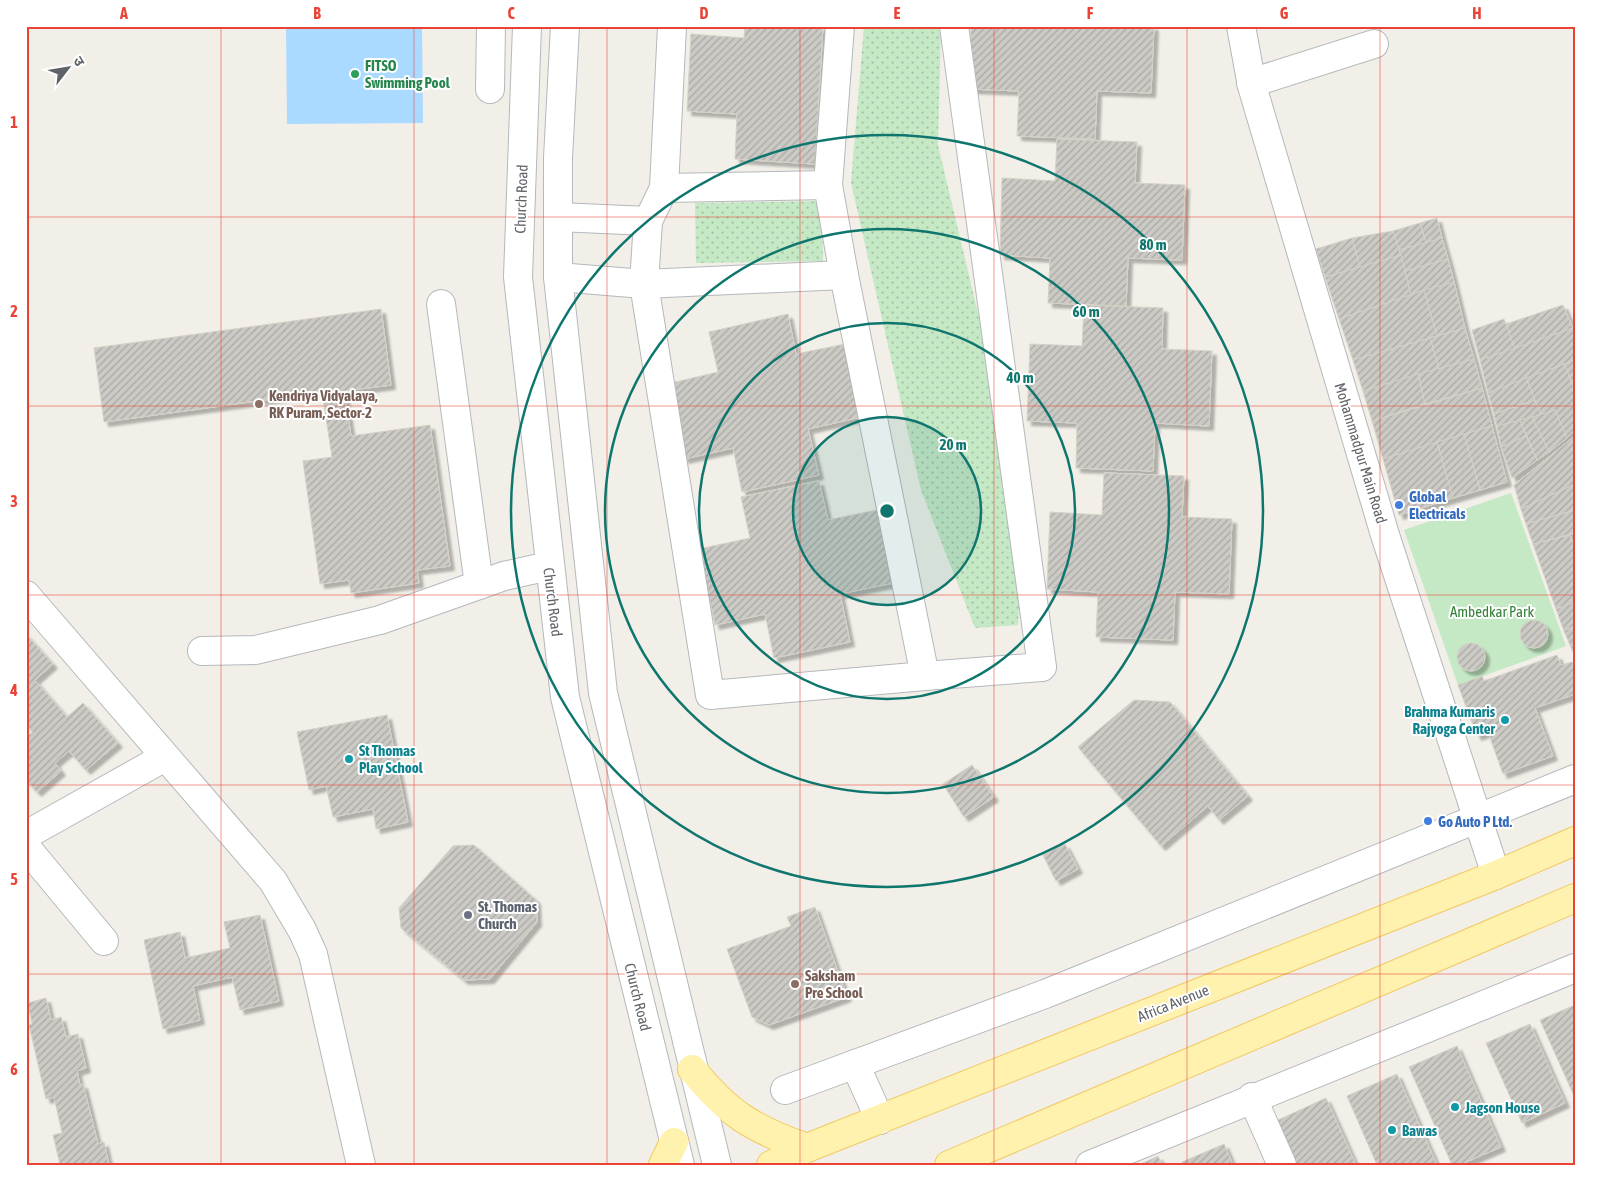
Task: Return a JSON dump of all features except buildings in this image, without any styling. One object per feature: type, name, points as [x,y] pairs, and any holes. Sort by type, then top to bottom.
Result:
[{"type":"main road","name":"Africa Avenue","points":[[771,1165],[807,1148],[1496,875],[1575,841]]},
{"type":"main road","points":[[949,1165],[1575,898]]},
{"type":"main road","points":[[692,1069],[715,1098],[743,1120],[774,1137],[807,1148]]},
{"type":"street","points":[[565,26],[558,217],[558,277],[603,693],[692,1069],[717,1165]]},
{"type":"street","points":[[672,26],[664,188],[648,221],[644,284],[710,696],[1042,667],[954,26]]},
{"type":"street","points":[[840,26],[828,185],[844,275],[925,676]]},
{"type":"street","name":"Mohammadpur Main Road","points":[[1241,26],[1251,83],[1385,535],[1476,820],[1496,875]]},
{"type":"street","points":[[490,89],[491,29],[527,29]]},
{"type":"street","name":"Church Road","points":[[527,29],[518,277],[565,697],[672,1157]]},
{"type":"street","points":[[1251,83],[1374,44]]},
{"type":"street","points":[[664,188],[828,185]]},
{"type":"street","points":[[558,217],[648,221]]},
{"type":"street","points":[[558,277],[644,284],[844,275]]},
{"type":"street","points":[[441,304],[479,584]]},
{"type":"street","points":[[202,651],[256,650],[380,620],[504,576],[549,566]]},
{"type":"street","points":[[26,595],[272,881],[302,930],[313,954],[361,1165]]},
{"type":"street","points":[[26,836],[165,756]]},
{"type":"street","points":[[785,1090],[1045,994],[1575,779]]},
{"type":"street","points":[[26,848],[104,941]]},
{"type":"street","points":[[1090,1165],[1252,1097],[1575,968]]},
{"type":"street","points":[[856,1064],[880,1120]]},
{"type":"street","points":[[1252,1097],[1282,1165]]},
{"type":"green space","points":[[864,26],[941,26],[938,145],[981,326],[1021,569],[1018,625],[975,628],[921,490],[851,183]]},
{"type":"green space","points":[[821,201],[823,261],[696,263],[695,203]]},
{"type":"green space","name":"Ambedkar Park","points":[[1511,493],[1566,646],[1458,685],[1404,530]]},
{"type":"water","name":"FITSO Swimming Pool","points":[[286,26],[422,26],[423,123],[287,124]]},
{"type":"place","name":"FITSO Swimming Pool","points":[[355,74]]},
{"type":"place","name":"Kendriya Vidyalaya, RK Puram, Sector-2","points":[[259,404]]},
{"type":"place","name":"Global Electricals","points":[[1399,505]]},
{"type":"place","name":"Brahma Kumaris Rajyoga Center","points":[[1505,720]]},
{"type":"place","name":"St Thomas Play School","points":[[349,759]]},
{"type":"place","name":"Go Auto P Ltd.","points":[[1428,821]]},
{"type":"place","name":"St. Thomas Church","points":[[468,915]]},
{"type":"place","name":"Saksham Pre School","points":[[795,984]]},
{"type":"place","name":"Jagson House","points":[[1455,1107]]},
{"type":"place","name":"Bawas","points":[[1392,1130]]}]
